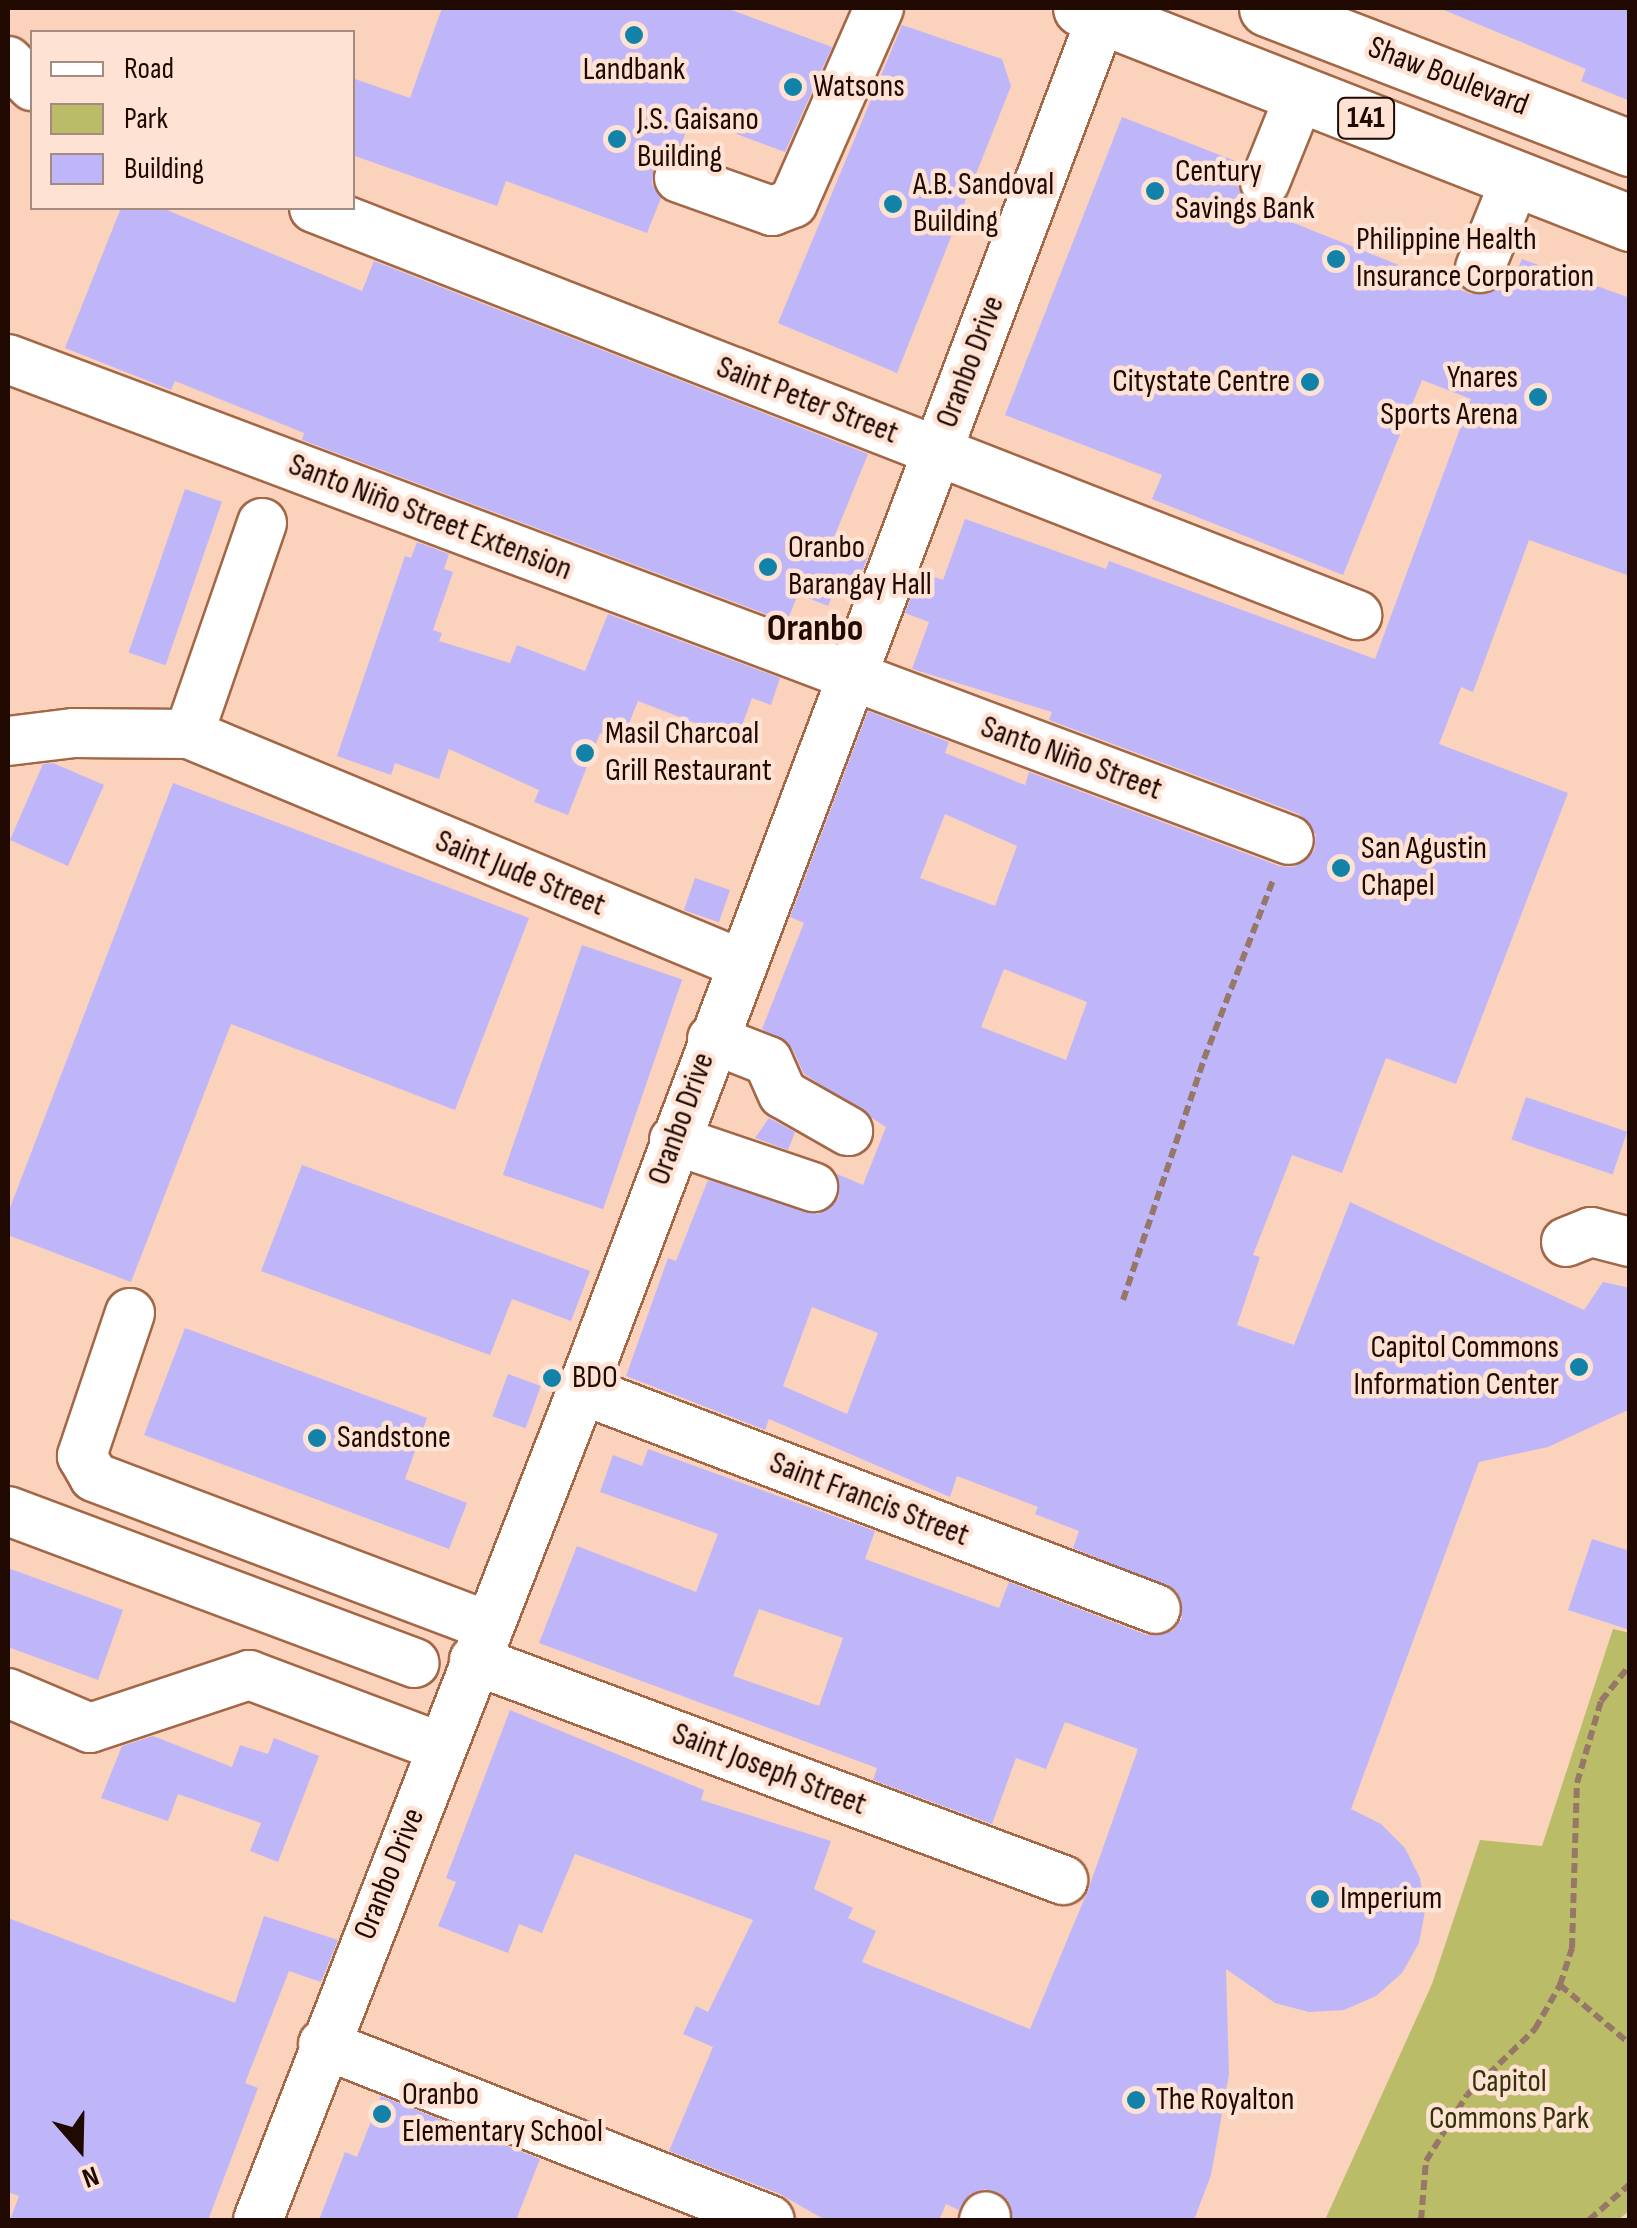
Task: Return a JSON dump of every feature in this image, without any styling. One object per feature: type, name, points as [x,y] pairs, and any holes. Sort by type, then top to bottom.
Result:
[{"type":"main road","name":"Shaw Boulevard","points":[[1266,8],[1630,148]]},
{"type":"main road","name":"Shaw Boulevard","points":[[1091,12],[1630,223]]},
{"type":"street","points":[[679,178],[772,211],[793,202],[879,8]]},
{"type":"street","name":"Oranbo Drive","points":[[258,2220],[323,2044],[582,1390],[600,1293],[674,1140],[852,678],[937,452],[1091,12]]},
{"type":"street","points":[[8,61],[30,84]]},
{"type":"street","points":[[1265,182],[1301,93]]},
{"type":"street","points":[[1480,268],[1516,176]]},
{"type":"street","name":"Saint Peter Street","points":[[319,210],[1356,615]]},
{"type":"street","name":"Santo Niño Street Extension","points":[[8,358],[852,678]]},
{"type":"street","points":[[8,742],[73,733],[188,734],[262,523]]},
{"type":"street","name":"Santo Niño Street","points":[[852,678],[1289,840]]},
{"type":"street","name":"Saint Jude Street","points":[[188,734],[301,785],[740,964]]},
{"type":"street","points":[[712,1038],[768,1061],[784,1094],[814,1117],[848,1131]]},
{"type":"street","points":[[674,1140],[813,1187]]},
{"type":"street","points":[[1566,1242],[1591,1232],[1630,1242]]},
{"type":"street","name":"Saint Joseph Street","points":[[130,1313],[82,1456],[94,1476],[481,1643],[1063,1880]]},
{"type":"street","name":"Saint Francis Street","points":[[582,1390],[1156,1609]]},
{"type":"street","points":[[8,1511],[414,1663]]},
{"type":"street","points":[[8,1693],[90,1728],[248,1675],[440,1746]]},
{"type":"street","points":[[323,2044],[770,2220]]},
{"type":"path","points":[[1123,1300],[1204,1059],[1289,840]]},
{"type":"path","points":[[1421,2220],[1426,2160],[1467,2095],[1535,2029],[1560,1985],[1572,1948],[1580,1768],[1602,1701],[1630,1665]]},
{"type":"path","points":[[1560,1985],[1630,2044]]},
{"type":"path","points":[[1589,2220],[1630,2184]]},
{"type":"green space","name":"Capitol Commons Park","points":[[1613,1629],[1630,1633],[1629,2211],[1618,2220],[1325,2220],[1432,1984],[1480,1840],[1542,1846]]},
{"type":"building","points":[[442,8],[726,8],[832,47],[785,152],[691,117],[679,151],[654,168],[652,184],[661,198],[647,233],[506,181],[497,206],[355,156],[355,79],[410,98]]},
{"type":"building","points":[[1439,8],[1630,8],[1630,101],[1581,81],[1586,69]]},
{"type":"building","name":"A.B. Sandoval Building","points":[[902,25],[1002,59],[1011,86],[897,373],[778,323]]},
{"type":"building","points":[[1122,117],[1243,164],[1238,187],[1254,207],[1471,294],[1496,290],[1507,275],[1514,278],[1522,259],[1630,298],[1630,576],[1529,540],[1473,692],[1461,687],[1439,744],[1568,793],[1456,1084],[1386,1058],[1342,1173],[1292,1155],[1253,1255],[1260,1257],[1237,1325],[1294,1345],[1350,1202],[1584,1310],[1603,1282],[1630,1288],[1630,1409],[1548,1447],[1479,1462],[1351,1809],[1381,1824],[1405,1848],[1420,1878],[1425,1911],[1419,1943],[1402,1973],[1376,1996],[1344,2010],[1309,2012],[1275,2003],[1226,1969],[1229,2074],[1211,2175],[1194,2220],[1012,2220],[1008,2200],[985,2189],[970,2194],[959,2210],[946,2204],[939,2220],[825,2220],[780,2194],[669,2151],[713,2047],[683,2034],[696,2006],[708,2012],[753,1920],[575,1854],[542,1933],[519,1924],[508,1953],[438,1926],[456,1882],[446,1878],[510,1710],[704,1790],[701,1800],[831,1841],[814,1889],[853,1908],[848,1918],[876,1931],[862,1962],[1030,2029],[1088,1890],[1138,1749],[1065,1722],[1046,1769],[1016,1758],[992,1824],[873,1780],[877,1768],[539,1643],[577,1546],[696,1592],[718,1534],[600,1492],[613,1455],[642,1466],[648,1449],[875,1531],[865,1559],[999,1608],[1009,1582],[1147,1635],[1173,1631],[1182,1618],[1177,1591],[1073,1548],[1079,1531],[1035,1514],[1038,1507],[957,1476],[950,1497],[769,1419],[765,1430],[626,1376],[668,1258],[676,1261],[708,1180],[819,1214],[839,1197],[837,1174],[863,1185],[886,1127],[804,1074],[792,1048],[762,1029],[804,923],[790,917],[868,711],[949,742],[945,753],[1025,785],[1029,772],[1279,866],[1294,867],[1314,851],[1316,835],[1299,814],[1049,720],[1052,712],[912,669],[929,622],[905,613],[921,572],[943,580],[965,519],[1106,569],[1109,561],[1375,659],[1471,399],[1422,380],[1343,575],[1152,499],[1162,475],[1005,415]],"holes":[[[945,814],[1017,846],[995,906],[920,878]],[[1004,969],[1087,1002],[1066,1060],[981,1027]],[[812,1307],[878,1333],[847,1414],[783,1386]],[[759,1609],[843,1638],[819,1706],[733,1676]]]},
{"type":"building","points":[[120,210],[167,210],[362,291],[374,261],[868,454],[833,540],[869,553],[854,594],[835,588],[828,606],[798,594],[787,622],[302,440],[304,433],[175,381],[171,390],[65,348]]},
{"type":"building","points":[[185,489],[222,502],[166,665],[129,653]]},
{"type":"building","points":[[417,542],[449,554],[444,569],[453,572],[433,630],[442,633],[439,641],[510,663],[517,645],[585,671],[608,614],[780,678],[771,705],[752,698],[737,739],[638,701],[622,741],[600,733],[568,815],[534,802],[539,790],[449,749],[439,779],[395,763],[391,775],[337,756],[405,556],[411,558]]},
{"type":"building","points":[[53,763],[104,785],[68,866],[10,840],[43,764]]},
{"type":"building","points":[[173,783],[529,918],[455,1110],[231,1024],[131,1282],[8,1235],[8,1213]]},
{"type":"building","points":[[695,878],[730,890],[719,922],[684,910]]},
{"type":"building","points":[[582,945],[682,980],[603,1209],[503,1175]]},
{"type":"building","points":[[1526,1097],[1627,1132],[1613,1174],[1511,1140]]},
{"type":"building","points":[[769,1118],[795,1132],[788,1150],[755,1138]]},
{"type":"building","points":[[302,1165],[590,1271],[571,1321],[512,1299],[490,1355],[261,1271]]},
{"type":"building","name":"Sandstone","points":[[185,1328],[427,1418],[405,1479],[467,1503],[449,1549],[144,1435]]},
{"type":"building","points":[[508,1374],[541,1386],[525,1428],[493,1416]]},
{"type":"building","points":[[1592,1539],[1630,1551],[1630,1630],[1568,1610]]},
{"type":"building","points":[[8,1568],[123,1610],[98,1680],[8,1647]]},
{"type":"building","points":[[153,1736],[232,1767],[240,1745],[268,1754],[274,1738],[319,1756],[278,1862],[250,1851],[261,1823],[178,1794],[168,1821],[101,1798],[122,1746]]},
{"type":"building","points":[[264,1916],[338,1940],[321,1982],[289,1971],[245,2083],[258,2088],[208,2220],[10,2220],[19,2196],[8,2192],[8,1918],[235,2003]]},
{"type":"building","name":"Oranbo Elementary School","points":[[381,2096],[540,2159],[516,2220],[319,2220],[345,2152],[357,2157]]},
{"type":"place","name":"Landbank","points":[[634,35]]},
{"type":"place","name":"Watsons","points":[[793,87]]},
{"type":"place","name":"J.S. Gaisano Building","points":[[617,139]]},
{"type":"place","name":"Century Savings Bank","points":[[1155,191]]},
{"type":"place","name":"A.B. Sandoval Building","points":[[893,204]]},
{"type":"place","name":"Philippine Health Insurance Corporation","points":[[1336,259]]},
{"type":"place","name":"Citystate Centre","points":[[1310,382]]},
{"type":"place","name":"Ynares Sports Arena","points":[[1538,397]]},
{"type":"place","name":"Oranbo Barangay Hall","points":[[768,567]]},
{"type":"place","name":"Masil Charcoal Grill Restaurant","points":[[585,753]]},
{"type":"place","name":"San Agustin Chapel","points":[[1341,868]]},
{"type":"place","name":"Capitol Commons Information Center","points":[[1579,1367]]},
{"type":"place","name":"BDO","points":[[552,1378]]},
{"type":"place","name":"Sandstone","points":[[317,1438]]},
{"type":"place","name":"Imperium","points":[[1320,1899]]},
{"type":"place","name":"The Royalton","points":[[1136,2100]]},
{"type":"place","name":"Oranbo Elementary School","points":[[382,2114]]},
{"type":"district","name":"Oranbo","points":[[815,629]]}]
